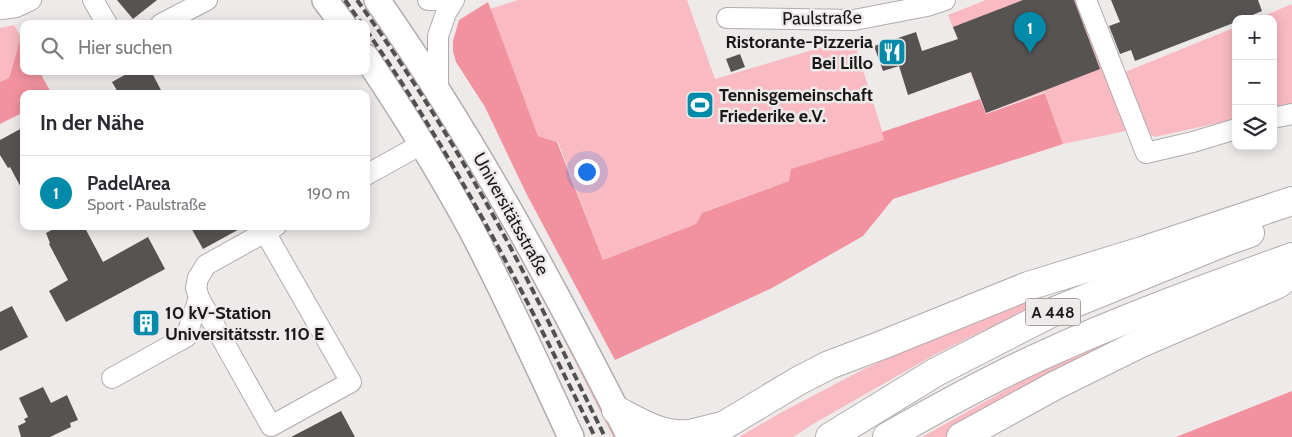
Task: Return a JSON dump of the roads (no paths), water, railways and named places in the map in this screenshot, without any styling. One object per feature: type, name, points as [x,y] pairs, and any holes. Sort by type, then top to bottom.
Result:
[{"type":"highway","points":[[616,410],[653,429],[675,434],[715,431],[798,381],[829,365],[1028,286],[1142,251],[1292,201]]},
{"type":"highway","name":"A 448","points":[[830,437],[936,372],[1055,311],[1227,241],[1292,219]]},
{"type":"highway","name":"A 448","points":[[887,437],[968,392],[1052,350],[1292,256]]},
{"type":"highway","points":[[961,437],[1056,385],[1131,348],[1278,284],[1292,273]]},
{"type":"main road","points":[[325,0],[340,20]]},
{"type":"main road","name":"Universitätsstraße","points":[[377,0],[438,89],[471,143],[531,249],[630,437]]},
{"type":"main road","points":[[370,63],[422,144],[471,228],[571,437]]},
{"type":"street","points":[[0,0],[2,9],[16,8],[31,0]]},
{"type":"street","points":[[93,0],[105,20]]},
{"type":"street","points":[[169,20],[207,0]]},
{"type":"street","points":[[428,0],[445,0]]},
{"type":"street","points":[[438,89],[438,36],[446,13],[454,0]]},
{"type":"street","name":"Paulstraße","points":[[727,18],[854,20],[927,6],[945,0]]},
{"type":"street","points":[[1086,0],[1146,153],[1232,130]]},
{"type":"street","points":[[1277,117],[1292,114]]},
{"type":"street","points":[[370,173],[422,144]]},
{"type":"street","points":[[112,378],[186,338],[198,288],[206,265],[269,230]]},
{"type":"street","points":[[198,288],[272,426],[351,382],[272,230]]},
{"type":"railway","points":[[345,0],[359,20]]},
{"type":"railway","points":[[357,0],[402,65],[459,155],[541,306],[605,437]]},
{"type":"railway","points":[[370,36],[399,78],[460,178],[516,280],[595,437]]},
{"type":"place","name":"Ristorante-Pizzeria Bei Lillo","points":[[892,52]]},
{"type":"place","name":"PadelArea","points":[[1030,53]]},
{"type":"place","name":"Tennisgemeinschaft Friederike e.V.","points":[[700,105]]},
{"type":"place","name":"10 kV-Station Universitätsstr. 110 E","points":[[146,323]]}]
